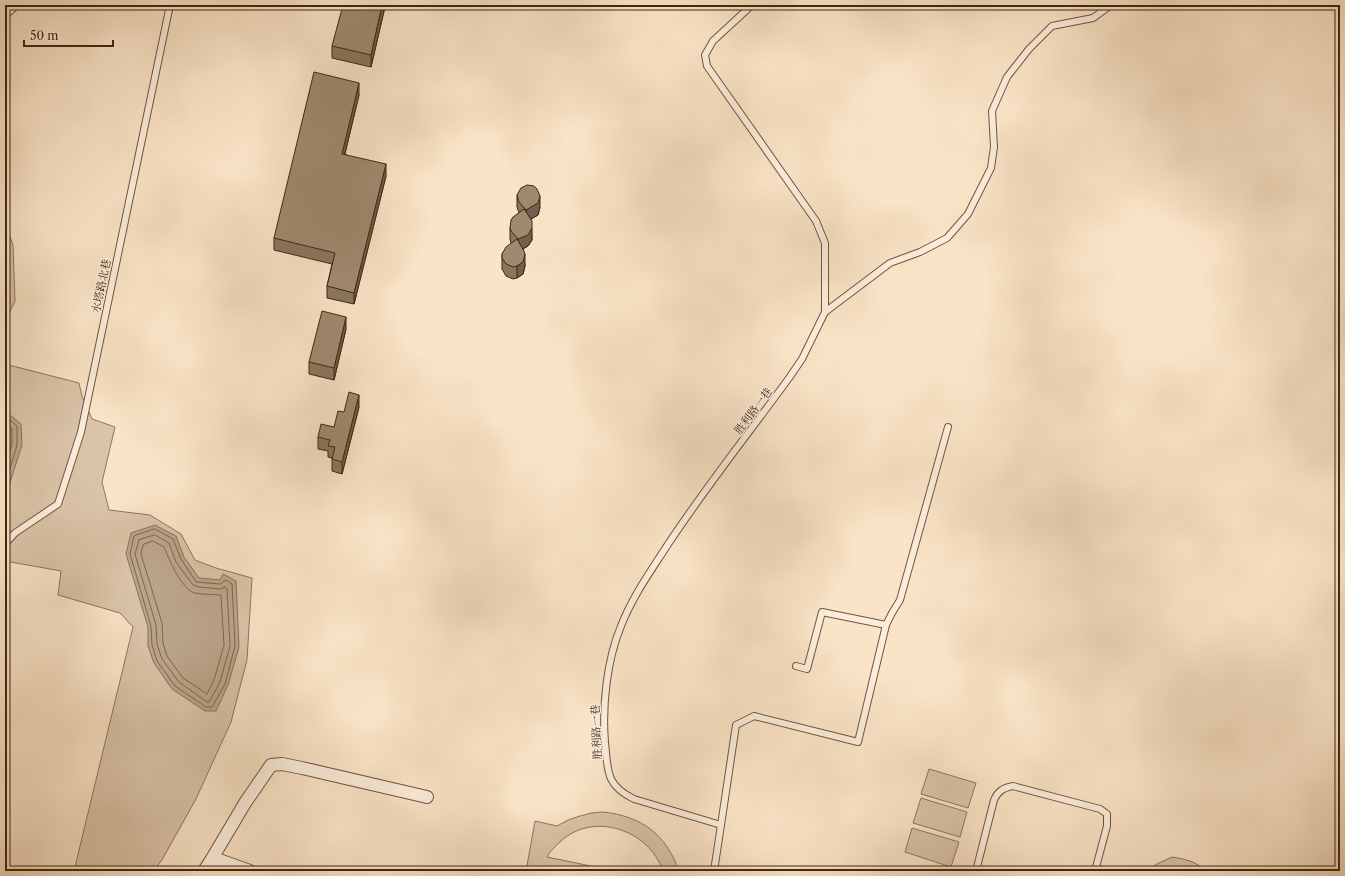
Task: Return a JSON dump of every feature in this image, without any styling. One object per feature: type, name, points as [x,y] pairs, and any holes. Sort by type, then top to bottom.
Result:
[{"type":"street","points":[[5,10],[10,5]]},
{"type":"street","points":[[207,867],[245,803],[271,765],[282,764],[302,768],[427,797]]},
{"type":"street","points":[[207,867],[219,860],[250,871]]},
{"type":"lane","name":"水塔路北巷","points":[[5,544],[15,533],[58,504],[81,432],[170,5]]},
{"type":"lane","points":[[752,5],[712,41],[705,54],[707,66],[816,221],[825,243],[825,312]]},
{"type":"lane","name":"胜利路一巷","points":[[721,825],[634,799],[623,794],[615,786],[608,774],[604,723],[605,694],[620,626],[632,600],[685,518],[789,378],[802,358],[825,312],[890,263],[920,252],[947,238],[968,214],[991,168],[994,147],[992,112],[1007,77],[1028,48],[1052,26],[1093,18],[1111,5]]},
{"type":"lane","points":[[714,871],[736,725],[754,716],[858,742],[886,625],[900,600],[948,426]]},
{"type":"lane","points":[[796,666],[806,669],[822,612],[886,625]]},
{"type":"lane","points":[[976,871],[994,800],[998,792],[1004,788],[1013,786],[1100,809],[1107,814],[1107,826],[1095,871]]},
{"type":"shaded area","points":[[5,223],[13,245],[15,301],[5,322]]},
{"type":"shaded area","points":[[5,364],[79,383],[82,396],[92,419],[115,427],[102,482],[109,510],[150,515],[181,534],[195,560],[216,568],[252,578],[247,660],[231,722],[196,799],[163,858],[154,871],[74,871],[133,627],[120,613],[58,595],[61,571],[5,561]]},
{"type":"shaded area","points":[[929,769],[976,783],[968,808],[921,794]]},
{"type":"shaded area","points":[[921,798],[967,812],[960,837],[913,823]]},
{"type":"shaded area","points":[[603,812],[629,818],[650,829],[667,847],[674,858],[679,871],[663,871],[656,857],[646,845],[619,829],[604,826],[589,827],[574,832],[561,841],[547,857],[615,871],[526,871],[535,821],[557,826],[580,816]]},
{"type":"shaded area","points":[[912,828],[959,842],[951,867],[905,852]]},
{"type":"shaded area","points":[[1172,857],[1194,863],[1205,871],[1145,871]]},
{"type":"water","points":[[5,411],[21,424],[22,445],[5,498]]},
{"type":"water","points":[[155,525],[176,536],[184,557],[199,578],[220,580],[223,574],[236,581],[239,647],[228,685],[216,711],[205,711],[172,689],[154,663],[148,646],[148,627],[126,554],[131,533]]},
{"type":"building","points":[[343,5],[382,5],[371,55],[332,46]]},
{"type":"building","points":[[314,72],[359,83],[342,154],[386,164],[354,293],[327,286],[335,253],[274,238]]},
{"type":"building","points":[[527,185],[534,186],[540,196],[538,203],[526,210],[519,202],[517,195],[521,188]]},
{"type":"building","points":[[524,209],[532,221],[532,228],[528,235],[518,239],[511,231],[511,220]]},
{"type":"building","points":[[517,239],[525,254],[523,262],[513,267],[506,264],[502,258],[502,254],[506,247]]},
{"type":"building","points":[[322,311],[346,317],[334,368],[309,362]]},
{"type":"building","points":[[349,392],[359,395],[342,462],[332,459],[335,447],[328,446],[330,440],[318,437],[321,424],[334,427],[338,411],[344,412]]}]
